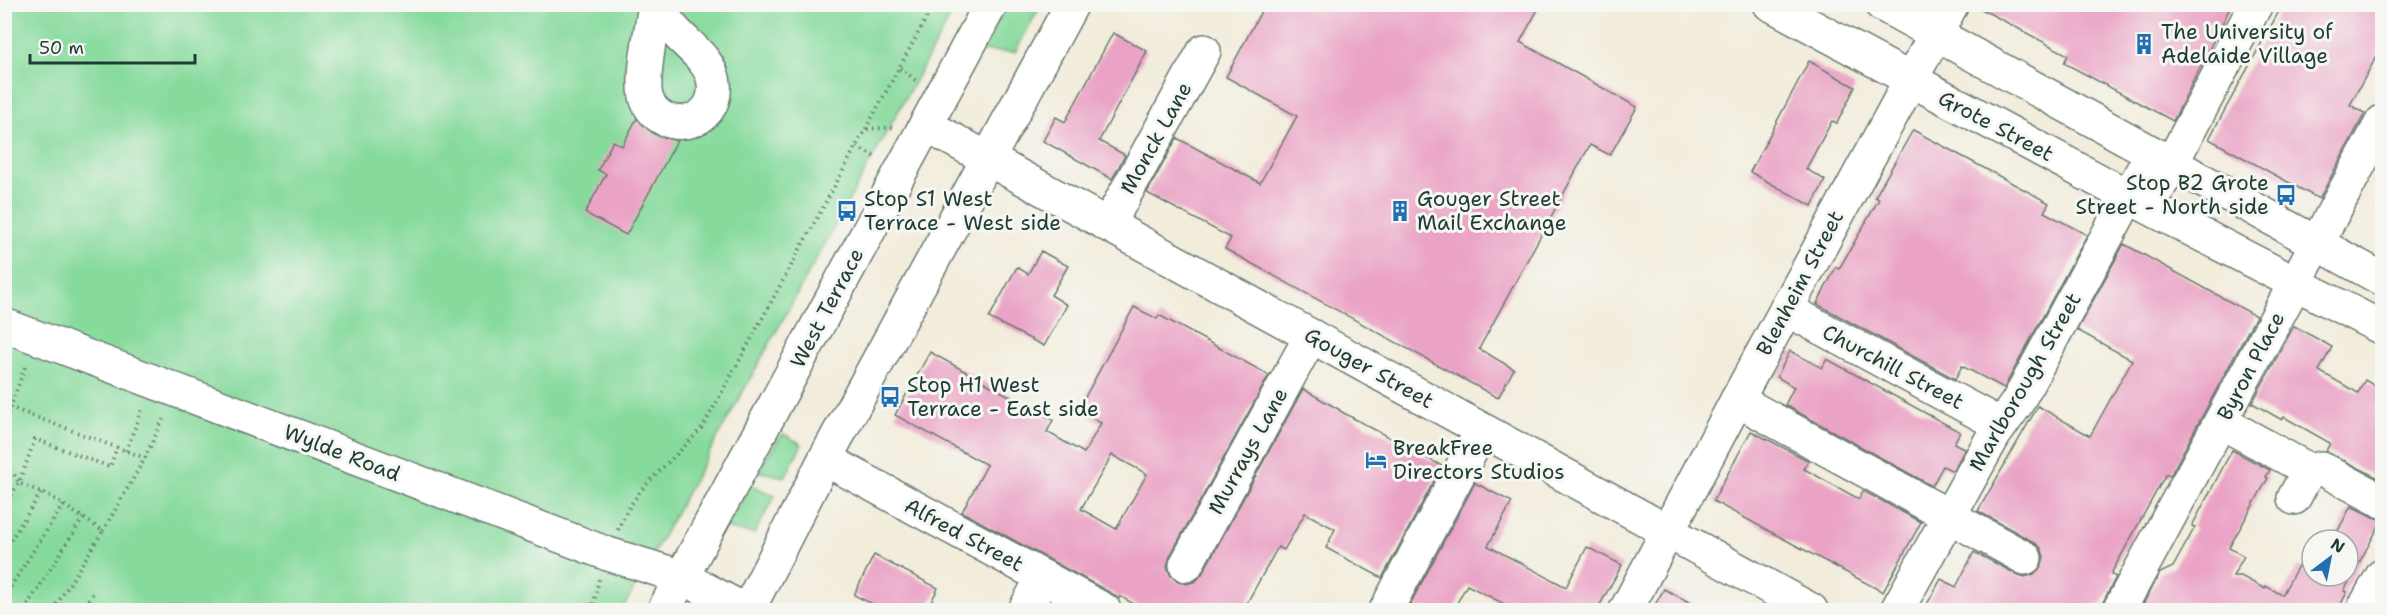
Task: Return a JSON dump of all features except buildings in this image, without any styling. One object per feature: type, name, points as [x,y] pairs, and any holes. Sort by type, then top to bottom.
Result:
[{"type":"street","points":[[655,4],[644,85],[648,102],[660,115],[673,122],[688,123],[701,117],[710,108],[714,95],[713,80],[705,63],[673,29],[660,4]]},
{"type":"street","name":"West Terrace","points":[[664,610],[991,4]]},
{"type":"street","points":[[746,610],[825,459],[1072,4]]},
{"type":"street","name":"Grote Street","points":[[1770,4],[2138,202],[2382,328]]},
{"type":"street","points":[[1881,4],[2382,279]]},
{"type":"street","name":"Blenheim Street","points":[[1626,610],[1952,4]]},
{"type":"street","name":"Marlborough Street","points":[[1897,610],[2001,425],[2017,403],[2256,4]]},
{"type":"street","name":"Monck Lane","points":[[1108,225],[1204,51]]},
{"type":"street","name":"Byron Place","points":[[2119,610],[2382,122]]},
{"type":"street","name":"Gouger Street","points":[[926,125],[1812,610]]},
{"type":"street","name":"Churchill Street","points":[[1786,309],[2001,425]]},
{"type":"street","name":"Wylde Road","points":[[4,325],[608,554],[682,577],[746,610]]},
{"type":"street","name":"Murrays Lane","points":[[1186,565],[1311,336]]},
{"type":"street","points":[[1737,400],[2025,558]]},
{"type":"street","points":[[2221,422],[2309,470],[2295,498]]},
{"type":"street","points":[[1386,610],[1482,430]]},
{"type":"street","name":"Alfred Street","points":[[825,459],[1104,610]]},
{"type":"street","points":[[2321,468],[2382,501]]},
{"type":"street","points":[[2363,610],[2382,576]]},
{"type":"street","points":[[1025,610],[1043,578]]},
{"type":"path","points":[[592,610],[597,584],[608,554],[621,521],[633,499],[650,478],[705,425],[934,4]]},
{"type":"path","points":[[858,147],[875,157]]},
{"type":"path","points":[[4,371],[9,360]]},
{"type":"path","points":[[4,425],[26,367]]},
{"type":"path","points":[[4,405],[146,458]]},
{"type":"path","points":[[126,451],[142,409]]},
{"type":"path","points":[[53,610],[104,531],[146,458],[163,419]]},
{"type":"path","points":[[4,505],[19,483],[35,439],[110,467],[117,447]]},
{"type":"path","points":[[4,469],[14,474],[19,483],[63,505],[104,531]]},
{"type":"path","points":[[4,550],[41,493]]},
{"type":"path","points":[[4,597],[63,505]]},
{"type":"path","points":[[24,610],[83,518]]},
{"type":"path","points":[[82,610],[95,590]]},
{"type":"path","points":[[109,610],[114,603]]},
{"type":"green space","points":[[4,5],[957,5],[622,610],[5,610]]},
{"type":"green space","points":[[1007,5],[1041,5],[1015,52],[982,51]]},
{"type":"green space","points":[[783,434],[802,444],[785,477],[756,471]]},
{"type":"green space","points":[[749,484],[775,496],[754,534],[728,529],[732,516]]},
{"type":"place","name":"The University of Adelaide Village","points":[[2144,44]]},
{"type":"place","name":"Stop B2 Grote Street - North side","points":[[2286,195]]},
{"type":"place","name":"Stop S1 West Terrace - West side","points":[[847,211]]},
{"type":"place","name":"Gouger Street Mail Exchange","points":[[1400,211]]},
{"type":"place","name":"Stop H1 West Terrace - East side","points":[[890,397]]},
{"type":"place","name":"BreakFree Directors Studios","points":[[1376,460]]}]
